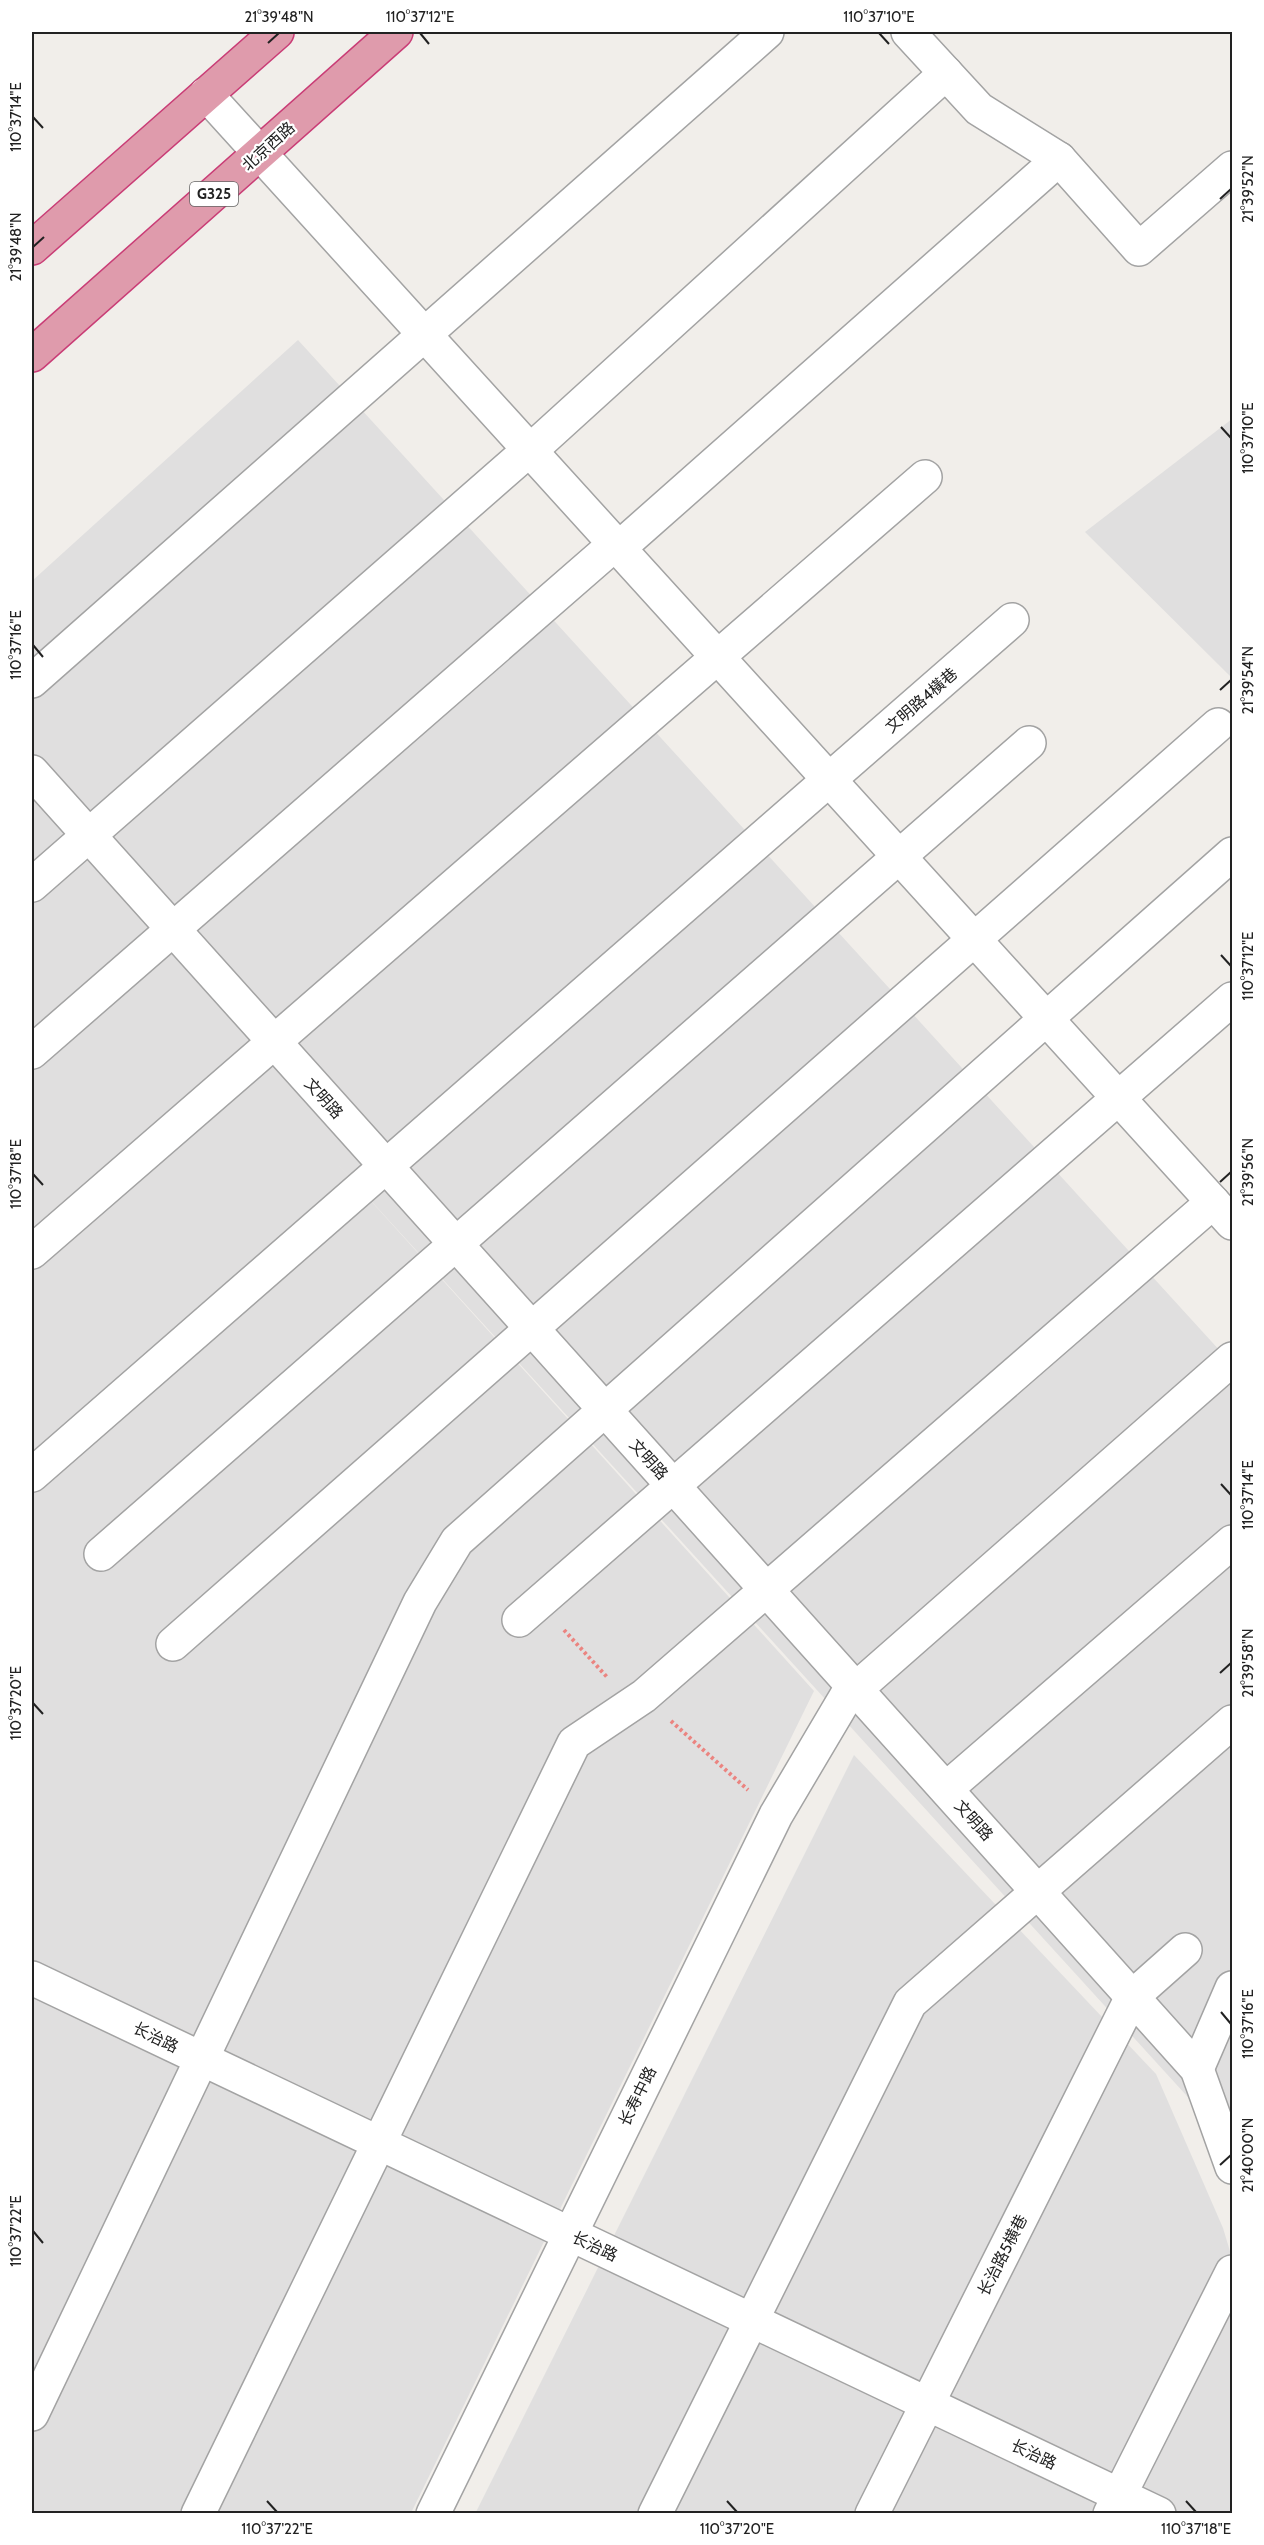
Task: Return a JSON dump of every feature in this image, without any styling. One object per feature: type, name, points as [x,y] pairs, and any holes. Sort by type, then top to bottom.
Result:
[{"type":"highway","points":[[32,248],[277,32]]},
{"type":"highway","name":"北京西路","points":[[32,355],[396,32]]},
{"type":"street","points":[[32,681],[767,32]]},
{"type":"street","points":[[908,32],[979,109],[1059,159],[1139,249],[1233,168]]},
{"type":"street","points":[[32,885],[530,450],[946,73]]},
{"type":"street","points":[[198,2514],[574,1743],[637,1700],[766,1588],[1224,1206],[1046,1019],[206,94]]},
{"type":"street","points":[[32,1052],[617,546],[1059,159]]},
{"type":"street","points":[[32,1252],[926,477]]},
{"type":"street","name":"文明路4橫巷","points":[[32,1475],[1012,620]]},
{"type":"street","points":[[173,1644],[1218,725]]},
{"type":"street","points":[[101,1554],[1029,743]]},
{"type":"street","name":"文明路","points":[[32,772],[1197,2069],[1233,2167]]},
{"type":"street","points":[[32,2414],[420,1602],[457,1541],[1233,854]]},
{"type":"street","points":[[529,1611],[1233,999]]},
{"type":"street","name":"长寿中路","points":[[433,2514],[776,1815],[854,1687],[1233,1359]]},
{"type":"street","points":[[946,1789],[1233,1542]]},
{"type":"street","points":[[655,2514],[910,2003],[1040,1893],[1233,1722]]},
{"type":"street","points":[[1132,1997],[1185,1950]]},
{"type":"street","name":"长治路","points":[[32,1978],[927,2403],[1115,2504],[1159,2514]]},
{"type":"street","points":[[1197,2069],[1233,1988]]},
{"type":"street","name":"长治路5横巷","points":[[872,2514],[1132,1997]]},
{"type":"street","points":[[1115,2504],[1233,2272]]},
{"type":"path","points":[[529,1611],[776,1815]]},
{"type":"shaded area","points":[[298,340],[1232,1364],[1232,2152],[1186,2095],[333,1159],[814,1691],[411,2513],[32,2514],[32,581]]},
{"type":"shaded area","points":[[1232,419],[1232,678],[1085,532]]},
{"type":"shaded area","points":[[854,1755],[1156,2074],[1223,2228],[1232,2258],[1232,2513],[475,2514]]}]
